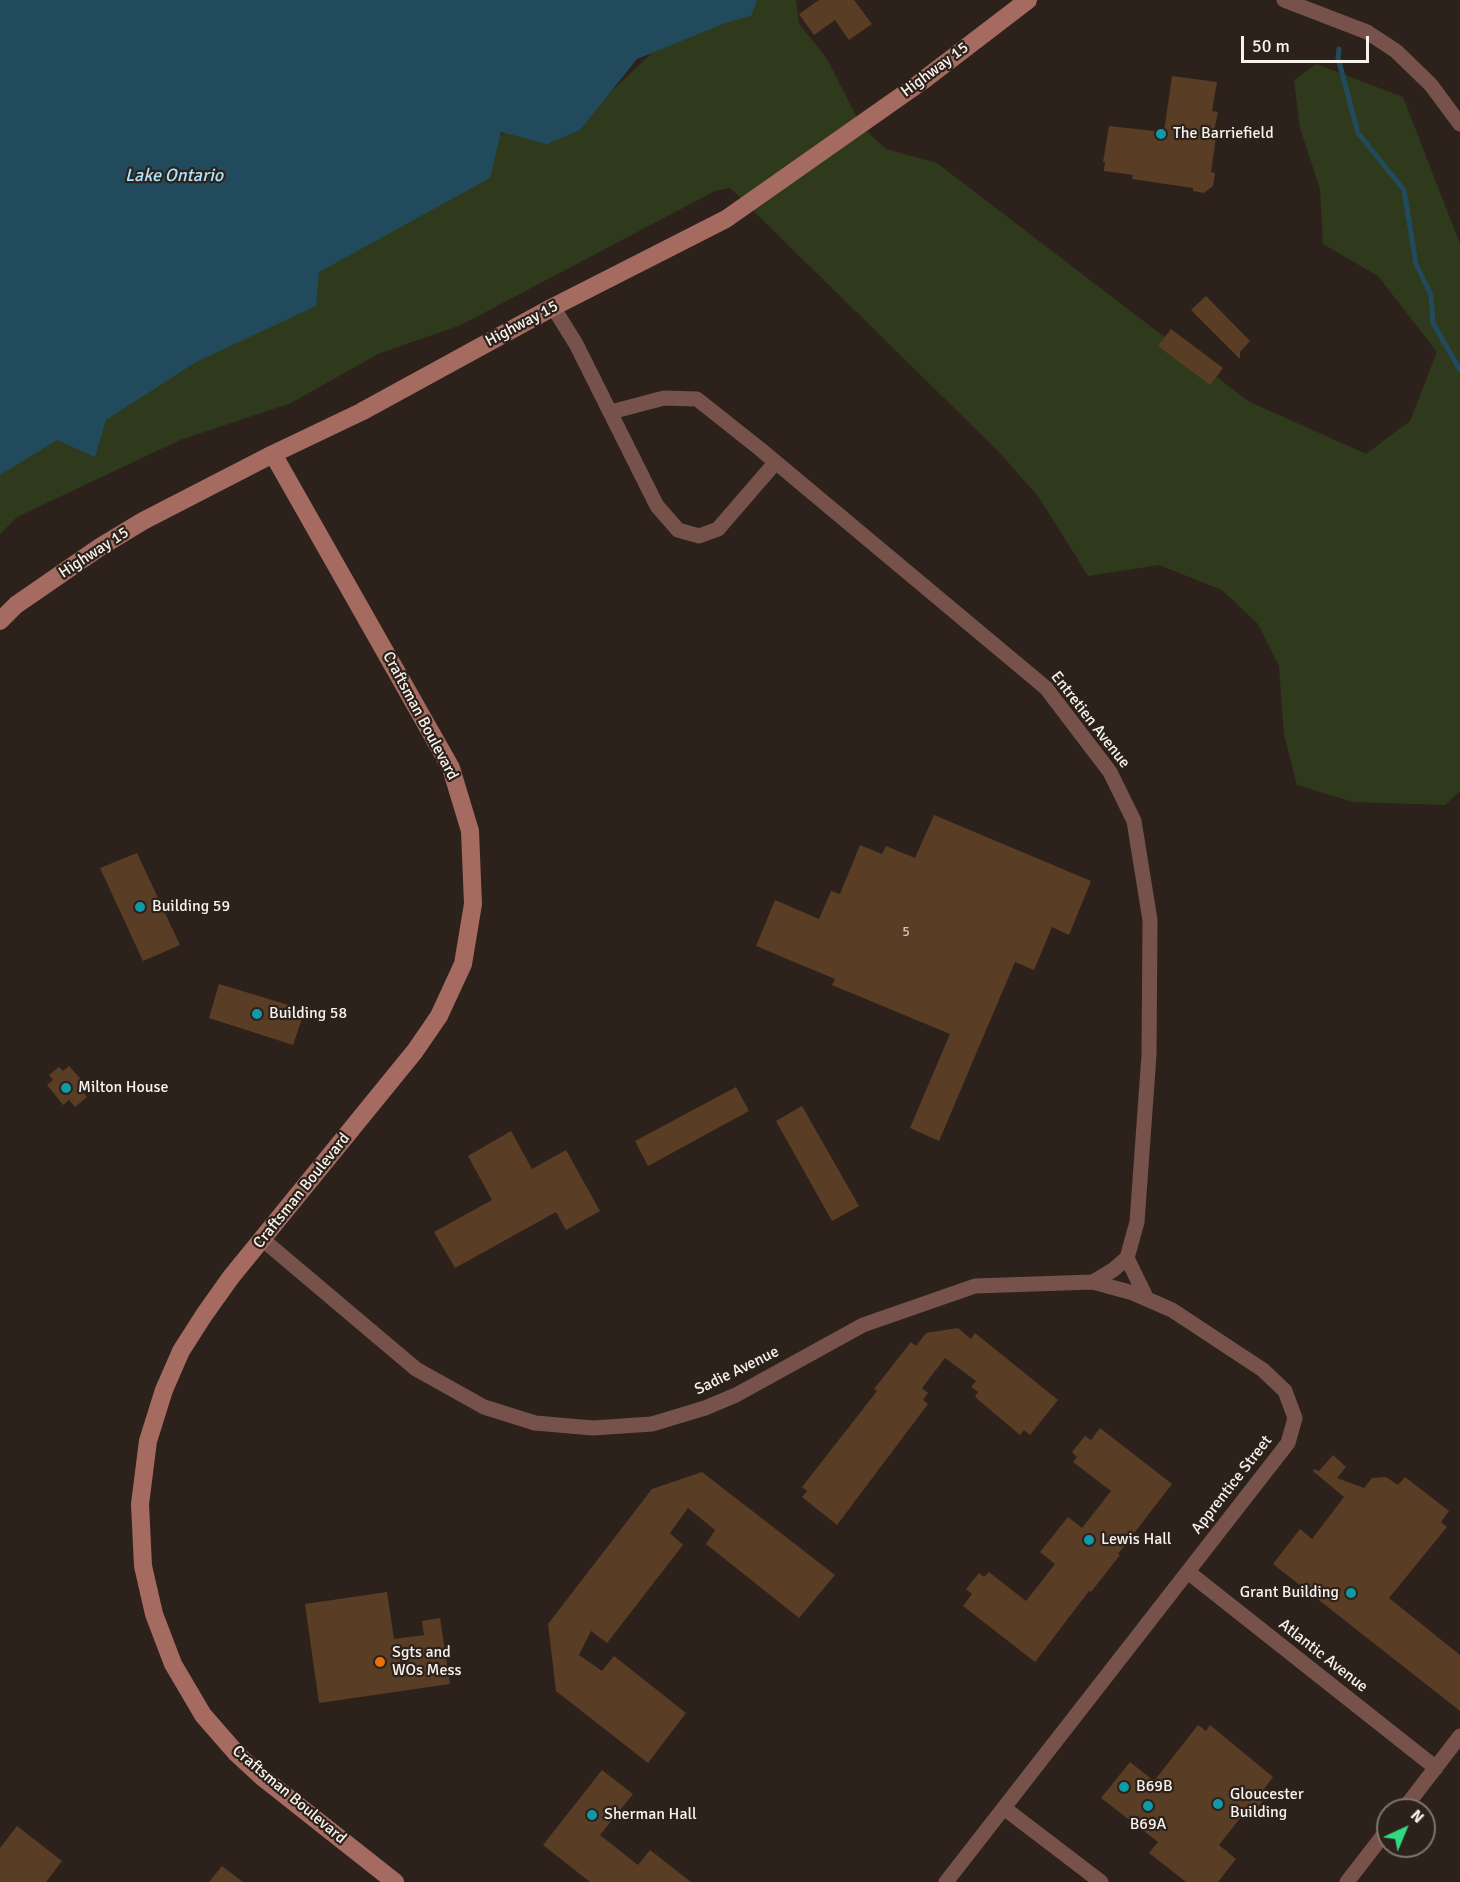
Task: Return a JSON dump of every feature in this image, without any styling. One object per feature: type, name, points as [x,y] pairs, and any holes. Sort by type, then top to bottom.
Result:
[{"type":"street","name":"Highway 15","points":[[0,621],[16,605],[100,547],[143,521],[361,412],[554,307],[726,219],[921,82],[1028,0]]},
{"type":"street","points":[[1284,0],[1367,32],[1396,51],[1431,85],[1460,124]]},
{"type":"street","points":[[554,307],[576,344],[657,506],[678,530],[699,536],[718,529],[776,463]]},
{"type":"street","name":"Entretien Avenue","points":[[611,412],[664,398],[697,399],[1046,688],[1110,772],[1134,821],[1150,920],[1149,1055],[1137,1222],[1127,1258]]},
{"type":"street","name":"Craftsman Boulevard","points":[[273,454],[451,768],[470,831],[473,904],[463,964],[439,1016],[415,1051],[262,1239],[204,1315],[181,1350],[164,1390],[148,1442],[140,1504],[143,1566],[154,1614],[173,1664],[203,1715],[237,1754],[262,1777],[385,1879]]},
{"type":"street","name":"Sadie Avenue","points":[[262,1239],[416,1369],[484,1407],[535,1423],[592,1428],[652,1424],[705,1408],[736,1395],[863,1325],[975,1287],[1093,1282]]},
{"type":"street","points":[[1093,1282],[1127,1258],[1147,1299]]},
{"type":"street","name":"Apprentice Street","points":[[946,1882],[1288,1443],[1295,1418],[1285,1391],[1263,1370],[1172,1310],[1133,1293],[1093,1282]]},
{"type":"street","name":"Atlantic Avenue","points":[[1188,1572],[1436,1768]]},
{"type":"street","points":[[1412,1798],[1460,1737]]},
{"type":"street","points":[[1004,1808],[1101,1882]]},
{"type":"street","points":[[1347,1882],[1376,1845]]},
{"type":"green space","points":[[729,0],[796,0],[799,24],[826,57],[861,126],[886,149],[937,163],[1248,401],[1366,454],[1410,421],[1437,352],[1378,276],[1323,244],[1320,189],[1300,128],[1294,80],[1316,64],[1403,97],[1460,244],[1460,791],[1445,805],[1353,802],[1297,785],[1284,735],[1279,666],[1258,624],[1222,590],[1159,565],[1088,576],[1038,496],[999,452],[730,188],[715,191],[461,325],[378,354],[291,403],[180,440],[17,517],[0,534],[0,443],[453,172],[520,120],[596,106],[678,28]]},
{"type":"water","name":"Lake Ontario","points":[[0,0],[757,0],[751,16],[728,22],[637,59],[580,130],[547,144],[501,132],[490,178],[319,272],[316,306],[196,362],[106,420],[95,457],[57,440],[0,475]]},
{"type":"building","points":[[819,0],[854,0],[872,24],[849,40],[835,20],[814,35],[799,14]]},
{"type":"building","name":"The Barriefield","points":[[1172,76],[1217,82],[1212,111],[1218,112],[1213,136],[1216,137],[1211,172],[1215,173],[1213,186],[1204,193],[1193,191],[1193,188],[1132,179],[1133,175],[1104,171],[1105,162],[1103,162],[1109,126],[1164,132]]},
{"type":"building","points":[[1206,296],[1250,341],[1240,352],[1240,359],[1191,310]]},
{"type":"building","points":[[1171,329],[1223,368],[1210,385],[1158,346]]},
{"type":"building","points":[[934,815],[1091,881],[1069,935],[1052,927],[1034,970],[1015,962],[939,1141],[910,1128],[950,1034],[832,985],[835,979],[756,946],[775,900],[819,919],[831,891],[840,894],[860,845],[882,854],[886,846],[915,858]]},
{"type":"building","name":"Building 59","points":[[137,853],[180,945],[143,961],[100,868]]},
{"type":"building","name":"Building 58","points":[[219,984],[305,1010],[293,1045],[209,1018]]},
{"type":"building","name":"Milton House","points":[[69,1066],[86,1085],[81,1090],[87,1097],[75,1107],[69,1100],[63,1105],[47,1085],[53,1080],[49,1075],[59,1067],[63,1071]]},
{"type":"building","points":[[736,1087],[749,1111],[648,1166],[635,1141]]},
{"type":"building","points":[[802,1106],[859,1206],[832,1221],[776,1121]]},
{"type":"building","points":[[511,1131],[532,1169],[566,1150],[600,1211],[566,1230],[556,1212],[455,1268],[434,1232],[492,1200],[468,1156]]},
{"type":"building","points":[[958,1328],[971,1339],[975,1333],[1058,1400],[1030,1435],[1024,1430],[1020,1435],[975,1397],[978,1392],[971,1387],[976,1381],[945,1358],[922,1388],[928,1393],[923,1400],[928,1404],[837,1525],[802,1497],[807,1491],[802,1487],[877,1391],[874,1389],[911,1342],[916,1346],[926,1333]]},
{"type":"building","name":"Lewis Hall","points":[[1100,1428],[1172,1484],[1118,1554],[1120,1555],[1091,1592],[1089,1591],[1035,1662],[963,1606],[972,1594],[966,1589],[979,1573],[984,1577],[989,1572],[1026,1601],[1055,1564],[1040,1552],[1068,1517],[1082,1528],[1111,1491],[1073,1462],[1077,1457],[1072,1452],[1085,1436],[1091,1440]]},
{"type":"building","name":"Grant Building","points":[[1333,1455],[1346,1467],[1337,1478],[1364,1488],[1372,1478],[1386,1477],[1398,1485],[1405,1477],[1449,1511],[1441,1522],[1447,1527],[1389,1598],[1460,1655],[1460,1711],[1273,1564],[1300,1529],[1312,1539],[1344,1497],[1313,1471],[1314,1469],[1319,1471]]},
{"type":"building","points":[[702,1472],[835,1575],[799,1618],[706,1544],[715,1530],[688,1508],[670,1533],[683,1545],[607,1643],[591,1631],[579,1655],[602,1671],[614,1656],[686,1713],[648,1763],[556,1691],[548,1624],[652,1489]]},
{"type":"building","name":"Sgts and WOs Mess","points":[[387,1592],[394,1639],[424,1635],[422,1621],[440,1618],[450,1684],[319,1703],[305,1604]]},
{"type":"building","name":"Gloucester Building","points":[[1198,1725],[1206,1731],[1210,1725],[1273,1777],[1261,1793],[1266,1797],[1257,1808],[1252,1803],[1219,1845],[1236,1859],[1218,1882],[1186,1882],[1149,1853],[1158,1842],[1101,1798],[1130,1762],[1154,1781]]},
{"type":"building","name":"Sherman Hall","points":[[602,1770],[633,1794],[600,1835],[638,1865],[650,1850],[691,1882],[590,1882],[543,1845]]},
{"type":"building","points":[[17,1826],[62,1861],[46,1882],[0,1882],[0,1848]]},
{"type":"building","points":[[222,1866],[243,1882],[209,1882]]},
{"type":"waterway","points":[[1339,49],[1338,58],[1358,133],[1404,190],[1416,264],[1431,295],[1433,323],[1460,370]]},
{"type":"place","name":"The Barriefield","points":[[1161,134]]},
{"type":"place","name":"Building 59","points":[[140,907]]},
{"type":"place","name":"Building 58","points":[[257,1014]]},
{"type":"place","name":"Milton House","points":[[66,1088]]},
{"type":"place","name":"Lewis Hall","points":[[1089,1540]]},
{"type":"place","name":"Grant Building","points":[[1351,1593]]},
{"type":"place","name":"Sgts and WOs Mess","points":[[380,1662]]},
{"type":"place","name":"B69B","points":[[1124,1787]]},
{"type":"place","name":"Gloucester Building","points":[[1218,1804]]},
{"type":"place","name":"B69A","points":[[1148,1806]]},
{"type":"place","name":"Sherman Hall","points":[[592,1815]]}]
